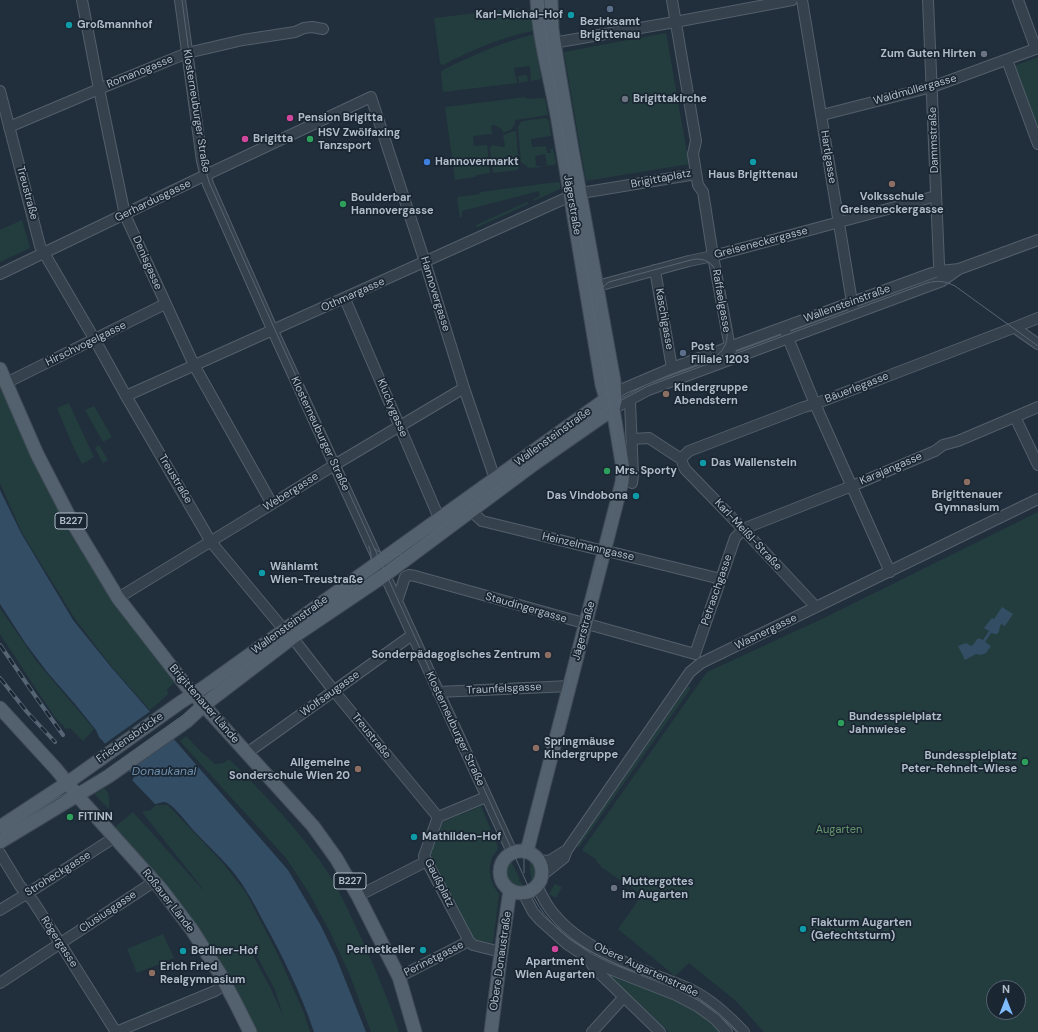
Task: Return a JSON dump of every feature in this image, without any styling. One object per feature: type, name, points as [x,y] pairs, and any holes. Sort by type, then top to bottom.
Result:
[{"type":"main road","name":"Jägerstraße","points":[[527,851],[605,551],[622,482],[623,469],[613,405],[614,381],[592,287],[549,44],[538,20],[537,0]]},
{"type":"main road","name":"Jägerstraße","points":[[549,44],[552,29],[551,0]]},
{"type":"main road","name":"Brigittenauer Lände","points":[[0,369],[37,454],[70,520],[118,598],[194,694],[313,826],[345,872],[399,977],[416,1032]]},
{"type":"main road","name":"Wallensteinstraße","points":[[194,694],[289,633],[385,575],[467,506],[499,484],[534,464],[613,405]]},
{"type":"main road","name":"Wallensteinstraße","points":[[204,705],[289,633],[379,562],[440,518],[467,506]]},
{"type":"main road","name":"Friedensbrücke","points":[[0,827],[67,783],[173,707],[194,694]]},
{"type":"main road","name":"Friedensbrücke","points":[[0,842],[110,776],[187,721],[204,705]]},
{"type":"main road","name":"Roßauer Lände","points":[[2,713],[155,881],[189,926],[226,984],[250,1032]]},
{"type":"main road","points":[[521,850],[527,851],[538,860],[542,868],[539,881],[531,890],[523,893],[515,892],[505,886],[499,869],[504,858],[512,852],[521,850]]},
{"type":"main road","name":"Obere Donaustraße","points":[[491,1032],[510,890]]},
{"type":"street","name":"Denisgasse","points":[[82,0],[98,89],[125,215],[194,366],[272,504]]},
{"type":"street","name":"Klosterneuburger Straße","points":[[180,0],[205,176],[273,331],[512,852]]},
{"type":"street","points":[[672,0],[675,22]]},
{"type":"street","points":[[549,44],[792,0]]},
{"type":"street","name":"Hartlgasse","points":[[802,0],[854,314]]},
{"type":"street","name":"Dammstraße","points":[[928,0],[939,260],[943,275]]},
{"type":"street","points":[[1018,0],[1037,49]]},
{"type":"street","name":"Brigittaplatz","points":[[575,195],[696,174],[693,154],[696,141],[675,22]]},
{"type":"street","name":"Romanogasse","points":[[9,127],[187,52],[243,40],[295,32],[304,28],[312,27],[323,30]]},
{"type":"street","name":"Waldmüllergasse","points":[[822,115],[932,86],[1037,49]]},
{"type":"street","points":[[1007,60],[1038,144]]},
{"type":"street","name":"Treustraße","points":[[0,91],[40,246],[211,542],[280,625],[289,633],[334,691],[438,817]]},
{"type":"street","name":"Gerhardusgasse","points":[[0,274],[371,97]]},
{"type":"street","name":"Hannovergasse","points":[[371,97],[425,262],[464,388],[499,484]]},
{"type":"street","name":"Raffaelgasse","points":[[696,174],[698,185],[703,192],[732,359]]},
{"type":"street","name":"Othmargasse","points":[[126,396],[575,195]]},
{"type":"street","name":"Greiseneckergasse","points":[[592,287],[936,196]]},
{"type":"street","name":"Wallensteinstraße","points":[[613,405],[648,390],[854,314],[943,275],[1038,240]]},
{"type":"street","name":"Kaschlgasse","points":[[655,270],[672,368]]},
{"type":"street","name":"Wallensteinstraße","points":[[613,405],[648,377],[932,273],[943,275]]},
{"type":"street","name":"Kluckygasse","points":[[345,298],[440,518]]},
{"type":"street","name":"Hirschvogelgasse","points":[[6,383],[165,304]]},
{"type":"street","name":"Bäuerlegasse","points":[[682,460],[689,451],[1016,328],[1038,318]]},
{"type":"street","points":[[784,328],[815,404],[890,572]]},
{"type":"street","points":[[1016,328],[1038,344]]},
{"type":"street","name":"Webergasse","points":[[118,598],[334,465],[464,388]]},
{"type":"street","points":[[613,405],[631,407],[645,396],[660,391]]},
{"type":"street","points":[[631,407],[632,483]]},
{"type":"street","name":"Karajangasse","points":[[743,529],[852,486],[935,451],[943,445],[954,443],[1038,407]]},
{"type":"street","points":[[1015,417],[1038,465]]},
{"type":"street","points":[[632,439],[649,438],[682,460]]},
{"type":"street","name":"Karl-Meißl-Straße","points":[[682,460],[685,469],[816,607]]},
{"type":"street","name":"Wasnergasse","points":[[539,881],[564,858],[567,850],[690,672],[702,663],[1038,499]]},
{"type":"street","name":"Heinzelmanngasse","points":[[467,506],[482,521],[721,579]]},
{"type":"street","name":"Petraschgasse","points":[[695,654],[735,538],[743,529]]},
{"type":"street","name":"Staudingergasse","points":[[397,601],[404,578],[408,575],[415,576],[695,654]]},
{"type":"street","name":"Wolfsaugasse","points":[[247,753],[412,635]]},
{"type":"street","name":"Traunfelsgasse","points":[[438,692],[570,686]]},
{"type":"street","points":[[438,817],[486,797]]},
{"type":"street","name":"Gaußplatz","points":[[438,817],[424,856],[469,942]]},
{"type":"street","name":"Stroheckgasse","points":[[0,910],[115,837]]},
{"type":"street","name":"Wasnergasse","points":[[538,860],[549,861],[567,850]]},
{"type":"street","name":"Rögergasse","points":[[0,854],[20,886],[33,901],[116,1032]]},
{"type":"street","points":[[358,896],[427,861]]},
{"type":"street","name":"Clusiusgasse","points":[[0,982],[155,881]]},
{"type":"street","name":"Obere Augartenstraße","points":[[539,881],[542,897],[552,911],[563,924],[581,938],[620,960],[692,990],[712,1002],[744,1032]]},
{"type":"street","name":"Obere Augartenstraße","points":[[523,893],[533,912],[567,944],[588,958],[617,972],[676,995],[697,1006],[715,1019],[727,1032]]},
{"type":"street","points":[[469,942],[473,945],[501,952]]},
{"type":"street","name":"Perinetgasse","points":[[399,977],[469,942]]},
{"type":"street","name":"Obere Augartenstraße","points":[[588,958],[596,969],[623,998],[660,1032]]},
{"type":"street","points":[[116,1032],[216,991],[226,984]]},
{"type":"street","points":[[592,1032],[623,998]]},
{"type":"green space","points":[[518,8],[518,10],[532,10],[533,31],[498,40],[443,65],[440,64],[434,18]]},
{"type":"green space","points":[[666,33],[689,164],[586,181],[564,52]]},
{"type":"green space","points":[[531,35],[535,36],[541,79],[531,81],[530,66],[514,68],[517,83],[443,92],[441,72],[445,69],[487,50]]},
{"type":"green space","points":[[1038,57],[1038,129],[1014,66]]},
{"type":"green space","points":[[527,75],[528,81],[519,83],[518,76]]},
{"type":"green space","points":[[526,97],[527,99],[545,98],[548,115],[515,120],[515,125],[512,129],[503,133],[502,129],[494,125],[491,126],[492,134],[473,136],[474,146],[487,145],[490,173],[455,180],[445,107]]},
{"type":"green space","points":[[546,118],[549,121],[551,136],[531,139],[532,147],[546,146],[547,153],[551,153],[550,149],[553,149],[556,162],[555,165],[543,166],[547,165],[545,154],[535,156],[536,166],[540,167],[529,168],[521,162],[518,127],[521,122],[524,121]]},
{"type":"green space","points":[[516,131],[519,168],[517,170],[493,173],[490,149],[492,145],[504,147],[503,135]]},
{"type":"green space","points":[[558,182],[560,183],[560,189],[535,201],[534,199],[540,196],[539,191],[462,211],[462,217],[460,217],[458,197],[480,194],[480,192]]},
{"type":"green space","points":[[527,202],[528,204],[478,227],[476,226],[476,225]]},
{"type":"green space","points":[[22,220],[30,248],[0,262],[0,230]]},
{"type":"green space","points":[[0,383],[48,486],[159,659],[159,662],[174,683],[167,689],[168,694],[150,710],[112,667],[75,619],[22,533],[0,483]]},
{"type":"green space","points":[[69,403],[94,457],[82,464],[57,408]]},
{"type":"green space","points":[[94,406],[112,437],[103,442],[85,410]]},
{"type":"green space","points":[[99,445],[108,460],[103,463],[95,448]]},
{"type":"green space","name":"Augarten","points":[[1038,512],[1038,1032],[764,1032],[736,1001],[689,963],[675,976],[618,929],[642,895],[601,867],[601,865],[596,862],[597,860],[582,850],[707,672],[824,618]]},
{"type":"green space","points":[[0,608],[37,662],[94,729],[83,741],[70,728],[66,729],[54,716],[0,634]]},
{"type":"green space","points":[[688,686],[691,688],[579,847],[577,847],[580,839],[582,839]]},
{"type":"green space","points":[[186,736],[215,764],[224,763],[229,759],[282,814],[318,858],[336,886],[361,938],[399,1032],[371,1032],[349,973],[329,930],[309,893],[286,858],[180,741]]},
{"type":"green space","points":[[104,788],[109,797],[109,808],[95,794]]},
{"type":"green space","points":[[156,805],[168,805],[221,861],[245,891],[277,953],[304,1013],[310,1032],[257,1032],[189,916],[155,872],[115,827],[133,812],[203,890],[142,812],[151,810]],"holes":[[[251,952],[256,954],[275,990],[284,1018],[270,987]]]},
{"type":"green space","points":[[481,806],[498,847],[492,858],[490,868],[492,882],[499,894],[493,943],[477,940],[473,937],[430,856],[443,822]]},
{"type":"green space","points":[[510,859],[520,879],[518,880],[521,882],[523,887],[513,885],[506,878],[506,864]]},
{"type":"green space","points":[[530,859],[536,868],[536,874],[532,883],[530,871]]},
{"type":"green space","points":[[555,884],[562,887],[556,898],[549,894]]},
{"type":"green space","points":[[163,934],[174,958],[137,973],[127,949]]},
{"type":"green space","points":[[601,969],[685,1003],[724,1032],[669,1032],[632,998],[631,999]]},
{"type":"green space","points":[[185,997],[187,998],[146,1015],[146,1012]]},
{"type":"water","name":"Donaukanal","points":[[0,490],[21,533],[73,620],[111,667],[288,870],[321,926],[336,957],[366,1032],[314,1032],[284,960],[253,901],[238,878],[225,862],[172,806],[164,802],[155,804],[132,780],[134,778],[132,774],[99,737],[96,730],[48,673],[26,644],[0,604]]},
{"type":"water","points":[[1002,607],[1013,614],[1005,626],[1001,624],[998,633],[991,633],[985,642],[991,646],[986,653],[981,655],[976,654],[965,660],[958,646],[966,643],[971,646],[978,638],[983,640],[989,631],[984,628],[992,618],[994,619]]},
{"type":"pier","points":[[152,710],[174,737],[127,771],[103,745]]},
{"type":"tram line","points":[[182,0],[203,159],[209,182],[526,882],[539,907],[561,932],[587,950],[615,964],[693,995],[714,1010],[738,1032]]},
{"type":"tram line","points":[[524,873],[525,851],[618,492],[621,474],[549,55],[543,0]]},
{"type":"tram line","points":[[597,309],[599,294],[603,287],[609,282],[691,260],[705,260],[710,263],[715,270],[722,296],[727,332],[727,340],[724,347],[720,353],[713,358]]},
{"type":"tram line","points":[[0,835],[56,799],[94,779],[182,716],[215,688],[614,404],[648,386],[927,283],[938,281],[955,286],[1038,346]]},
{"type":"tram line","points":[[595,412],[603,403],[606,390]]},
{"type":"tram line","points":[[363,579],[371,564],[369,546]]},
{"type":"tram line","points":[[375,549],[388,555],[401,554]]},
{"type":"railway","points":[[0,645],[63,735]]},
{"type":"railway","points":[[0,678],[27,712],[55,742]]},
{"type":"place","name":"Bezirksamt Brigittenau","points":[[610,9]]},
{"type":"place","name":"Karl-Michal-Hof","points":[[571,15]]},
{"type":"place","name":"Großmannhof","points":[[69,25]]},
{"type":"place","name":"Zum Guten Hirten","points":[[984,54]]},
{"type":"place","name":"Brigittakirche","points":[[625,99]]},
{"type":"place","name":"Pension Brigitta","points":[[290,118]]},
{"type":"place","name":"Brigitta","points":[[245,139]]},
{"type":"place","name":"HSV Zwölfaxing Tanzsport","points":[[310,139]]},
{"type":"place","name":"Hannovermarkt","points":[[427,162]]},
{"type":"place","name":"Haus Brigittenau","points":[[753,162]]},
{"type":"place","name":"Volksschule Greiseneckergasse","points":[[892,184]]},
{"type":"place","name":"Boulderbar Hannovergasse","points":[[343,204]]},
{"type":"place","name":"Post Filiale 1203","points":[[683,353]]},
{"type":"place","name":"Kindergruppe Abendstern","points":[[666,394]]},
{"type":"place","name":"Das Wallenstein","points":[[703,463]]},
{"type":"place","name":"Mrs. Sporty","points":[[607,471]]},
{"type":"place","name":"Brigittenauer Gymnasium","points":[[967,482]]},
{"type":"place","name":"Das Vindobona","points":[[636,496]]},
{"type":"place","name":"Wählamt Wien-Treustraße","points":[[262,573]]},
{"type":"place","name":"Sonderpädagogisches Zentrum","points":[[548,655]]},
{"type":"place","name":"Bundesspielplatz Jahnwiese","points":[[841,723]]},
{"type":"place","name":"Springmäuse Kindergruppe","points":[[536,748]]},
{"type":"place","name":"Bundesspielplatz Peter-Rehnelt-Wiese","points":[[1025,762]]},
{"type":"place","name":"Allgemeine Sonderschule Wien 20","points":[[358,769]]},
{"type":"place","name":"FITINN","points":[[70,817]]},
{"type":"place","name":"Mathilden-Hof","points":[[414,837]]},
{"type":"place","name":"Muttergottes im Augarten","points":[[614,888]]},
{"type":"place","name":"Flakturm Augarten (Gefechtsturm)","points":[[803,929]]},
{"type":"place","name":"Apartment Wien Augarten","points":[[555,949]]},
{"type":"place","name":"Perinetkeller","points":[[423,950]]},
{"type":"place","name":"Berliner-Hof","points":[[183,951]]},
{"type":"place","name":"Erich Fried Realgymnasium","points":[[152,973]]}]
